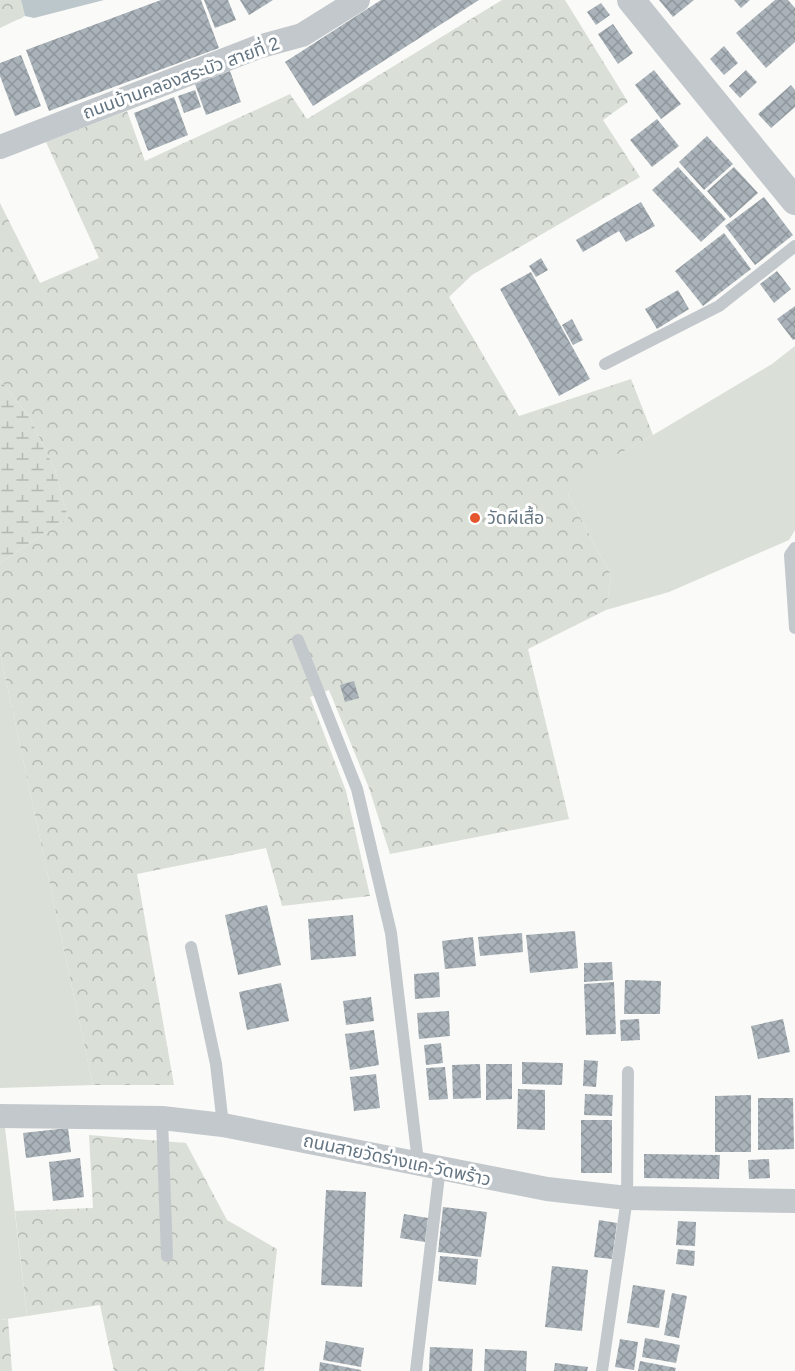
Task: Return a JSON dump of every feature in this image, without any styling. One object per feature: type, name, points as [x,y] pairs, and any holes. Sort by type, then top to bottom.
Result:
[{"type":"street","name":"ถนนบ้านคลองสระบัว สายที่ 2","points":[[0,147],[258,46],[302,35],[358,0]]},
{"type":"street","points":[[631,0],[795,201]]},
{"type":"street","name":"ถนนสายวัดร่างแค-วัดพร้าว","points":[[0,1116],[162,1118],[223,1125],[429,1165],[518,1185],[627,1198],[795,1201]]},
{"type":"lane","points":[[605,364],[719,306],[795,246]]},
{"type":"lane","points":[[795,548],[790,555],[795,628]]},
{"type":"lane","points":[[298,640],[357,789],[391,933],[429,1165],[416,1371]]},
{"type":"lane","points":[[190,947],[216,1064],[223,1125]]},
{"type":"lane","points":[[602,1371],[627,1198],[628,1072]]},
{"type":"lane","points":[[162,1118],[167,1256]]},
{"type":"green space","points":[[0,0],[21,0],[25,16],[0,28]]},
{"type":"green space","points":[[502,0],[565,0],[628,102],[603,120],[640,177],[472,275],[449,297],[519,416],[631,379],[653,435],[578,476],[568,495],[611,575],[606,610],[528,649],[569,819],[390,854],[369,788],[329,690],[310,697],[346,791],[370,896],[282,906],[266,848],[137,874],[174,1085],[93,1085],[0,652],[0,563],[68,518],[55,470],[30,418],[0,380],[0,203],[40,283],[99,258],[46,142],[127,111],[145,161],[290,94],[307,119]]},
{"type":"green space","points":[[795,346],[795,530],[789,540],[669,592],[606,610],[611,575],[568,495],[577,476],[653,435],[772,364]]},
{"type":"green space","points":[[0,380],[30,418],[55,470],[68,518],[0,563]]},
{"type":"green space","points":[[0,652],[93,1085],[0,1088]]},
{"type":"green space","points":[[0,1128],[5,1128],[27,1316],[0,1320]]},
{"type":"green space","points":[[89,1135],[186,1143],[227,1220],[277,1249],[264,1371],[114,1371],[100,1305],[27,1316],[15,1211],[93,1208]]},
{"type":"green space","points":[[8,1319],[12,1371],[0,1371],[0,1320]]},
{"type":"shaded area","points":[[21,0],[104,0],[34,18],[25,16]]},
{"type":"building","points":[[161,0],[201,0],[219,48],[49,111],[26,50]]},
{"type":"building","points":[[204,0],[228,0],[236,20],[215,28]]},
{"type":"building","points":[[240,0],[273,0],[249,15]]},
{"type":"building","points":[[381,0],[479,0],[313,106],[285,62]]},
{"type":"building","points":[[659,0],[694,0],[673,17]]},
{"type":"building","points":[[734,0],[750,0],[741,8]]},
{"type":"building","points":[[775,0],[788,0],[795,8],[795,42],[766,68],[736,33]]},
{"type":"building","points":[[601,3],[610,15],[596,25],[587,12]]},
{"type":"building","points":[[613,24],[633,53],[618,64],[598,34]]},
{"type":"building","points":[[724,46],[738,63],[724,75],[710,59]]},
{"type":"building","points":[[21,55],[41,106],[15,116],[0,76],[0,63]]},
{"type":"building","points":[[654,70],[681,104],[661,119],[635,85]]},
{"type":"building","points":[[746,70],[757,82],[740,98],[729,86]]},
{"type":"building","points":[[230,71],[241,102],[206,115],[195,84]]},
{"type":"building","points":[[791,85],[795,90],[795,107],[771,128],[758,114]]},
{"type":"building","points":[[195,90],[201,107],[184,113],[178,96]]},
{"type":"building","points":[[174,97],[188,135],[148,151],[134,113]]},
{"type":"building","points":[[657,119],[679,146],[652,167],[630,140]]},
{"type":"building","points":[[707,136],[733,164],[704,190],[679,162]]},
{"type":"building","points":[[678,167],[726,219],[701,242],[652,190]]},
{"type":"building","points":[[734,167],[758,193],[730,218],[707,191]]},
{"type":"building","points":[[764,197],[793,235],[755,265],[725,226]]},
{"type":"building","points":[[641,202],[655,226],[626,242],[619,231],[583,252],[576,240]]},
{"type":"building","points":[[724,233],[751,269],[703,306],[675,271]]},
{"type":"building","points":[[541,258],[548,270],[536,277],[529,266]]},
{"type":"building","points":[[777,271],[791,289],[774,303],[760,284]]},
{"type":"building","points":[[531,272],[590,379],[559,396],[500,289]]},
{"type":"building","points":[[678,290],[689,309],[657,329],[645,309]]},
{"type":"building","points":[[795,306],[795,339],[793,340],[777,319]]},
{"type":"building","points":[[572,319],[583,340],[573,345],[562,325]]},
{"type":"building","points":[[354,681],[359,698],[345,702],[340,685]]},
{"type":"building","points":[[267,905],[281,965],[238,975],[225,915]]},
{"type":"building","points":[[353,915],[356,956],[311,960],[308,919]]},
{"type":"building","points":[[575,931],[578,968],[530,973],[526,935]]},
{"type":"building","points":[[522,933],[523,952],[480,956],[478,937]]},
{"type":"building","points":[[473,937],[476,966],[445,969],[442,941]]},
{"type":"building","points":[[612,962],[613,980],[584,982],[584,963]]},
{"type":"building","points":[[439,972],[440,997],[415,999],[414,974]]},
{"type":"building","points":[[625,980],[661,981],[660,1014],[624,1014]]},
{"type":"building","points":[[614,982],[616,1034],[586,1035],[584,984]]},
{"type":"building","points":[[281,983],[289,1021],[247,1030],[239,992]]},
{"type":"building","points":[[371,997],[374,1021],[346,1025],[343,1001]]},
{"type":"building","points":[[449,1011],[450,1036],[419,1039],[417,1013]]},
{"type":"building","points":[[639,1019],[640,1040],[621,1041],[620,1020]]},
{"type":"building","points":[[783,1019],[790,1052],[758,1059],[751,1026]]},
{"type":"building","points":[[374,1030],[379,1065],[350,1070],[345,1034]]},
{"type":"building","points":[[441,1043],[443,1063],[426,1065],[424,1045]]},
{"type":"building","points":[[584,1060],[598,1061],[596,1087],[583,1086]]},
{"type":"building","points":[[522,1062],[563,1063],[562,1085],[522,1084]]},
{"type":"building","points":[[480,1064],[481,1098],[453,1099],[452,1065]]},
{"type":"building","points":[[486,1064],[512,1064],[512,1099],[486,1100]]},
{"type":"building","points":[[445,1067],[448,1099],[429,1100],[426,1068]]},
{"type":"building","points":[[376,1074],[380,1108],[354,1111],[350,1077]]},
{"type":"building","points":[[518,1089],[545,1090],[545,1130],[517,1129]]},
{"type":"building","points":[[585,1094],[613,1095],[612,1116],[584,1115]]},
{"type":"building","points":[[751,1095],[751,1152],[715,1152],[715,1096]]},
{"type":"building","points":[[758,1098],[793,1098],[794,1149],[758,1150]]},
{"type":"building","points":[[581,1120],[612,1120],[612,1173],[581,1173]]},
{"type":"building","points":[[68,1128],[71,1152],[26,1158],[23,1133]]},
{"type":"building","points":[[644,1154],[720,1155],[719,1179],[644,1178]]},
{"type":"building","points":[[80,1158],[84,1197],[53,1201],[49,1162]]},
{"type":"building","points":[[769,1159],[770,1178],[749,1179],[748,1160]]},
{"type":"building","points":[[326,1190],[366,1192],[362,1287],[321,1285]]},
{"type":"building","points":[[443,1207],[487,1212],[481,1257],[438,1252]]},
{"type":"building","points":[[404,1214],[428,1218],[425,1242],[400,1238]]},
{"type":"building","points":[[599,1220],[617,1223],[612,1259],[594,1257]]},
{"type":"building","points":[[678,1221],[696,1222],[695,1246],[676,1245]]},
{"type":"building","points":[[678,1249],[695,1251],[694,1266],[676,1264]]},
{"type":"building","points":[[440,1256],[478,1259],[476,1285],[438,1281]]},
{"type":"building","points":[[552,1266],[588,1270],[582,1331],[545,1327]]},
{"type":"building","points":[[633,1285],[665,1290],[659,1328],[627,1323]]},
{"type":"building","points":[[672,1293],[687,1296],[679,1338],[664,1335]]},
{"type":"building","points":[[645,1338],[680,1345],[676,1363],[642,1357]]},
{"type":"building","points":[[620,1339],[638,1342],[634,1370],[615,1367]]},
{"type":"building","points":[[326,1341],[364,1348],[361,1367],[323,1360]]},
{"type":"building","points":[[430,1347],[473,1349],[472,1371],[429,1371]]},
{"type":"building","points":[[485,1349],[527,1351],[526,1371],[484,1371]]},
{"type":"building","points":[[640,1361],[676,1368],[675,1371],[638,1371]]},
{"type":"building","points":[[320,1362],[361,1370],[361,1371],[319,1371]]},
{"type":"building","points":[[555,1363],[588,1367],[587,1371],[554,1371]]},
{"type":"place","name":"วัดผีเสื้อ","points":[[475,518]]}]
